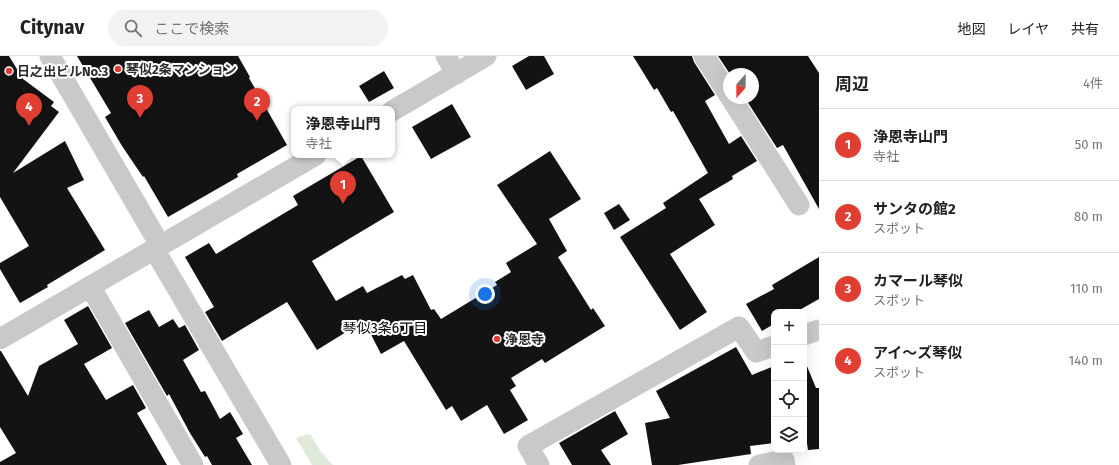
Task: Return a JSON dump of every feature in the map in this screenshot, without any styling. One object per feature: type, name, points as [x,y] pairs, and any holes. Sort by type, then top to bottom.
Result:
[{"type":"street","points":[[50,56],[281,465]]},
{"type":"street","points":[[395,109],[451,65],[486,56]]},
{"type":"street","points":[[704,56],[723,86]]},
{"type":"street","points":[[735,104],[799,205]]},
{"type":"street","points":[[0,339],[311,158]]},
{"type":"street","points":[[90,286],[193,465]]},
{"type":"street","points":[[539,465],[528,446],[740,327],[756,352],[771,347]]},
{"type":"street","points":[[807,334],[819,330]]},
{"type":"street","points":[[759,465],[784,460],[785,465]]},
{"type":"green space","points":[[307,434],[311,435],[321,452],[333,465],[312,465],[296,438]]},
{"type":"building","points":[[0,56],[9,56],[23,79],[54,102],[51,106],[59,112],[13,173],[65,141],[84,180],[67,188],[105,250],[47,285],[48,287],[20,303],[0,269],[0,263],[29,246],[0,197]]},
{"type":"building","points":[[77,56],[238,56],[287,145],[237,174],[238,177],[168,217],[144,176],[143,177],[122,146],[105,117],[111,113]]},
{"type":"building","points":[[529,56],[544,56],[554,74],[526,90],[512,66]]},
{"type":"building","points":[[633,56],[692,56],[694,62],[715,95],[705,101],[729,144],[741,136],[757,161],[732,176],[733,179],[699,199],[715,225],[670,254],[707,312],[680,330],[620,237],[666,208],[663,203],[708,173],[673,111],[671,112],[657,88],[654,90]]},
{"type":"building","points":[[718,56],[808,56],[819,73],[819,209],[783,145],[777,148],[749,104],[759,104],[759,68],[726,68]]},
{"type":"building","points":[[384,71],[394,88],[369,102],[359,86]]},
{"type":"building","points":[[452,104],[471,137],[431,159],[412,127]]},
{"type":"building","points":[[550,151],[581,199],[549,219],[567,251],[558,257],[591,310],[593,308],[605,326],[545,363],[542,359],[511,378],[516,386],[510,390],[528,420],[504,434],[487,405],[461,421],[452,406],[446,410],[404,341],[381,354],[364,321],[317,350],[287,302],[222,341],[205,312],[214,307],[185,257],[209,243],[216,254],[298,205],[293,196],[358,158],[362,158],[394,212],[312,261],[336,301],[363,286],[367,293],[402,275],[405,279],[413,275],[431,310],[434,309],[441,319],[497,285],[495,282],[511,272],[506,263],[537,244],[497,185]]},
{"type":"building","points":[[619,204],[630,220],[614,230],[604,213]]},
{"type":"building","points":[[819,257],[819,299],[801,309],[771,309],[771,326],[762,331],[746,304],[774,289],[772,285]]},
{"type":"building","points":[[88,306],[112,348],[84,364],[106,400],[133,385],[146,408],[137,413],[167,465],[0,465],[0,462],[16,453],[0,427],[0,351],[28,396],[39,366],[78,344],[64,320]]},
{"type":"building","points":[[149,310],[159,327],[173,319],[179,328],[185,325],[199,350],[183,360],[201,392],[205,391],[220,419],[230,412],[243,434],[236,438],[252,465],[212,465],[207,456],[205,457],[169,394],[167,396],[125,323]]},
{"type":"building","points":[[736,347],[752,375],[771,367],[771,443],[750,446],[751,454],[678,465],[652,465],[645,423],[670,418],[656,391]]},
{"type":"building","points":[[807,366],[816,388],[819,388],[819,449],[808,450]]},
{"type":"building","points":[[615,411],[628,434],[601,450],[611,465],[572,465],[559,443]]},
{"type":"place","name":"琴似2条マンション","points":[[118,69]]},
{"type":"place","name":"日之出ビルNo.3","points":[[9,71]]},
{"type":"place","name":"カマール琴似","points":[[140,118]]},
{"type":"place","name":"サンタの館2","points":[[257,121]]},
{"type":"place","name":"アイ～ズ琴似","points":[[29,126]]},
{"type":"place","name":"浄恩寺山門","points":[[343,204]]},
{"type":"place","name":"浄恩寺","points":[[497,339]]},
{"type":"district","name":"琴似3条6丁目","points":[[385,328]]}]
